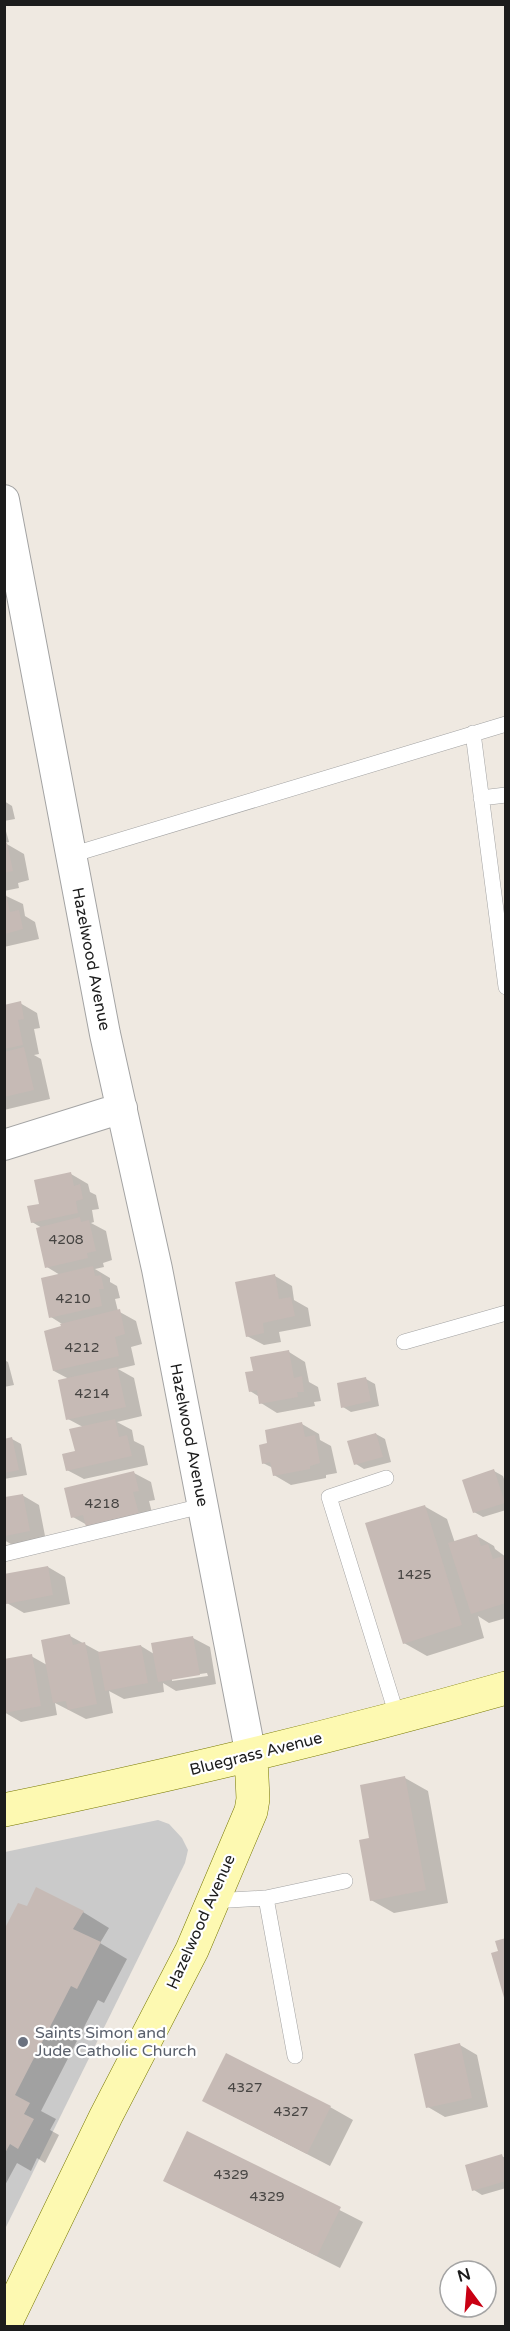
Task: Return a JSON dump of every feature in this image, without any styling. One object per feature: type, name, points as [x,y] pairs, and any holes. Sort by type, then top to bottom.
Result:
[{"type":"street","name":"Hazelwood Avenue","points":[[4,500],[105,1034],[157,1269],[250,1756],[253,1799],[251,1811],[192,1950],[106,2116],[4,2326]]},
{"type":"street","points":[[4,1145],[122,1108]]},
{"type":"street","name":"Bluegrass Avenue","points":[[4,1810],[250,1756],[398,1719],[506,1688]]},
{"type":"lane","points":[[71,855],[506,724]]},
{"type":"lane","points":[[473,733],[506,987]]},
{"type":"lane","points":[[481,798],[506,795]]},
{"type":"lane","points":[[404,1342],[506,1313]]},
{"type":"lane","points":[[386,1478],[329,1497],[398,1719]]},
{"type":"lane","points":[[4,1554],[202,1506]]},
{"type":"lane","points":[[212,1901],[267,1898],[345,1881]]},
{"type":"lane","points":[[267,1898],[295,2056]]},
{"type":"shaded area","points":[[158,1820],[169,1824],[182,1838],[188,1850],[185,1863],[5,2229],[5,1852]]},
{"type":"building","points":[[4,843],[7,843],[13,871],[4,873]]},
{"type":"building","points":[[5,890],[10,912],[19,910],[23,929],[5,934]]},
{"type":"building","points":[[21,1001],[24,1019],[18,1020],[23,1045],[4,1049],[4,1005]]},
{"type":"building","points":[[24,1047],[34,1090],[4,1097],[4,1052]]},
{"type":"building","points":[[71,1172],[74,1186],[80,1184],[83,1199],[76,1201],[78,1213],[31,1223],[27,1206],[39,1204],[34,1180]]},
{"type":"building","points":[[80,1217],[81,1222],[89,1220],[96,1251],[87,1253],[88,1258],[45,1268],[36,1228]]},
{"type":"building","points":[[93,1266],[95,1276],[101,1275],[104,1289],[99,1289],[102,1306],[49,1318],[41,1278]]},
{"type":"building","points":[[275,1274],[279,1299],[291,1297],[295,1316],[263,1323],[264,1333],[246,1337],[235,1282]]},
{"type":"building","points":[[120,1309],[125,1334],[115,1337],[119,1356],[53,1371],[44,1331],[61,1326],[60,1324]]},
{"type":"building","points":[[289,1350],[294,1378],[302,1376],[304,1392],[297,1392],[298,1397],[259,1404],[257,1390],[249,1392],[245,1372],[253,1371],[250,1357]]},
{"type":"building","points":[[117,1367],[126,1407],[66,1420],[58,1380]]},
{"type":"building","points":[[366,1377],[371,1401],[341,1408],[337,1383]]},
{"type":"building","points":[[115,1419],[119,1437],[127,1435],[132,1456],[66,1471],[62,1454],[75,1451],[69,1429]]},
{"type":"building","points":[[302,1422],[305,1437],[315,1435],[320,1463],[310,1466],[310,1469],[273,1476],[270,1462],[262,1464],[259,1445],[267,1443],[265,1430]]},
{"type":"building","points":[[376,1433],[383,1457],[354,1465],[347,1441]]},
{"type":"building","points":[[12,1437],[19,1470],[4,1473],[4,1439]]},
{"type":"building","points":[[494,1469],[505,1503],[473,1513],[462,1480]]},
{"type":"building","points":[[134,1471],[139,1491],[133,1492],[139,1514],[86,1527],[83,1515],[71,1518],[64,1488]]},
{"type":"building","points":[[23,1494],[30,1531],[5,1536],[5,1497]]},
{"type":"building","points":[[425,1505],[462,1625],[403,1644],[365,1523]]},
{"type":"building","points":[[477,1534],[481,1546],[488,1544],[493,1559],[503,1556],[506,1564],[506,1603],[471,1614],[448,1543]]},
{"type":"building","points":[[48,1566],[53,1595],[6,1604],[4,1574]]},
{"type":"building","points":[[70,1634],[73,1645],[85,1642],[97,1704],[68,1710],[66,1701],[53,1703],[41,1640]]},
{"type":"building","points":[[193,1636],[200,1675],[158,1682],[151,1643]]},
{"type":"building","points":[[141,1645],[148,1683],[105,1691],[98,1652]]},
{"type":"building","points":[[32,1654],[41,1706],[4,1713],[4,1659]]},
{"type":"building","points":[[405,1776],[426,1890],[370,1901],[359,1840],[369,1838],[360,1785]]},
{"type":"building","name":"Saints Simon and Jude Catholic Church","points":[[36,1887],[84,1911],[73,1929],[101,1942],[77,1989],[71,1986],[15,2095],[30,2103],[24,2114],[34,2119],[18,2149],[10,2144],[4,2155],[4,1930],[18,1903],[27,1906]]},
{"type":"building","points":[[506,1938],[505,2001],[491,1953],[498,1951],[495,1941]]},
{"type":"building","points":[[460,2043],[472,2098],[426,2108],[414,2054]]},
{"type":"building","points":[[226,2053],[331,2106],[307,2154],[202,2101]]},
{"type":"building","points":[[187,2131],[341,2207],[317,2256],[163,2181]]},
{"type":"building","points":[[502,2154],[506,2168],[506,2181],[472,2191],[465,2165]]},
{"type":"place","name":"Saints Simon and Jude Catholic Church","points":[[23,2042]]}]
